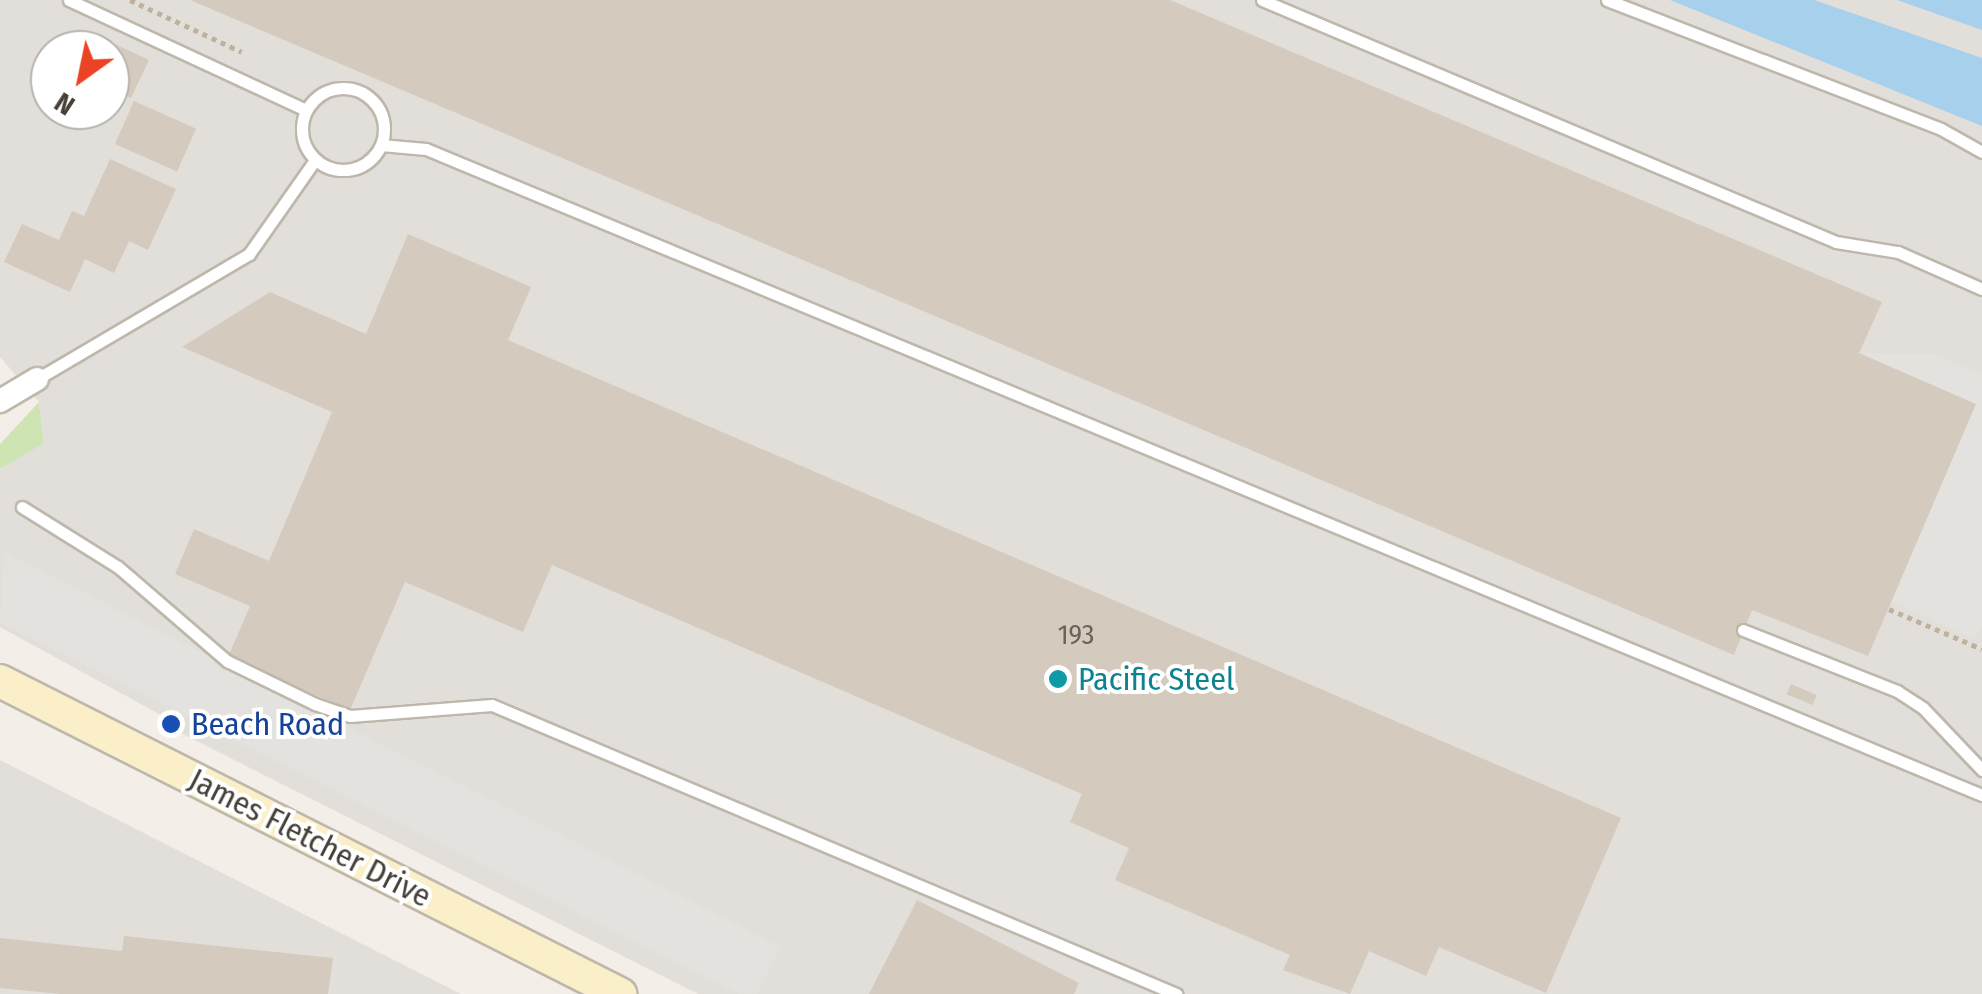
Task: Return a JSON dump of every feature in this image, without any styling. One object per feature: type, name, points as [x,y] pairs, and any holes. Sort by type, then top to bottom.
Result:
[{"type":"main road","name":"James Fletcher Drive","points":[[0,681],[620,994]]},
{"type":"street","points":[[0,401],[36,378]]},
{"type":"lane","points":[[69,0],[306,110]]},
{"type":"lane","points":[[1262,0],[1836,242],[1898,252],[1982,289]]},
{"type":"lane","points":[[1607,0],[1941,129],[1982,152]]},
{"type":"lane","points":[[381,145],[382,118],[366,95],[326,92],[306,110],[302,136],[315,160],[352,170],[381,145],[426,149],[1982,795]]},
{"type":"lane","points":[[36,378],[249,254],[315,160]]},
{"type":"lane","points":[[22,507],[118,567],[227,662],[316,704],[350,716],[492,705],[1176,994]]},
{"type":"lane","points":[[1743,630],[1897,691],[1922,708],[1982,770]]},
{"type":"path","points":[[130,0],[242,52]]},
{"type":"path","points":[[1888,609],[1982,649]]},
{"type":"shaded area","points":[[0,0],[1982,0],[1982,994],[698,994],[167,726],[170,720],[0,627],[0,469],[44,442],[39,402],[0,357]]},
{"type":"shaded area","points":[[1859,353],[1934,354],[1982,374],[1982,628],[1974,639],[1892,601],[1975,405]]},
{"type":"shaded area","points":[[4,552],[781,947],[757,994],[740,994],[0,623]]},
{"type":"shaded area","points":[[0,760],[461,994],[0,994]]},
{"type":"green space","points":[[39,402],[44,443],[0,469],[0,444]]},
{"type":"water","points":[[1670,0],[1814,0],[1982,58],[1982,126]]},
{"type":"water","points":[[1897,0],[1982,0],[1982,30]]},
{"type":"building","points":[[190,0],[1170,0],[1882,302],[1859,353],[1976,404],[1868,656],[1752,610],[1734,655]]},
{"type":"building","points":[[130,51],[149,60],[130,98]]},
{"type":"building","points":[[134,101],[196,129],[177,172],[115,144],[121,130],[130,130]]},
{"type":"building","points":[[110,159],[176,189],[148,250],[129,241],[114,273],[85,259],[70,292],[4,262],[22,224],[59,240],[72,211],[84,216]]},
{"type":"building","name":"Pacific Steel","points":[[408,234],[531,287],[508,340],[1621,818],[1546,993],[1439,947],[1426,976],[1369,951],[1350,994],[1283,970],[1290,955],[1115,880],[1129,848],[1070,822],[1082,794],[552,565],[523,632],[405,582],[350,710],[228,657],[250,606],[175,574],[194,529],[269,561],[332,412],[182,347],[270,292],[366,334]]},
{"type":"building","points":[[1791,684],[1817,695],[1812,705],[1787,694]]},
{"type":"building","points":[[917,900],[1079,983],[1074,994],[869,994]]},
{"type":"building","points":[[124,936],[333,958],[328,994],[60,994],[0,988],[0,938],[122,951]]},
{"type":"place","name":"Pacific Steel","points":[[1058,679]]},
{"type":"place","name":"Beach Road","points":[[171,724]]}]
